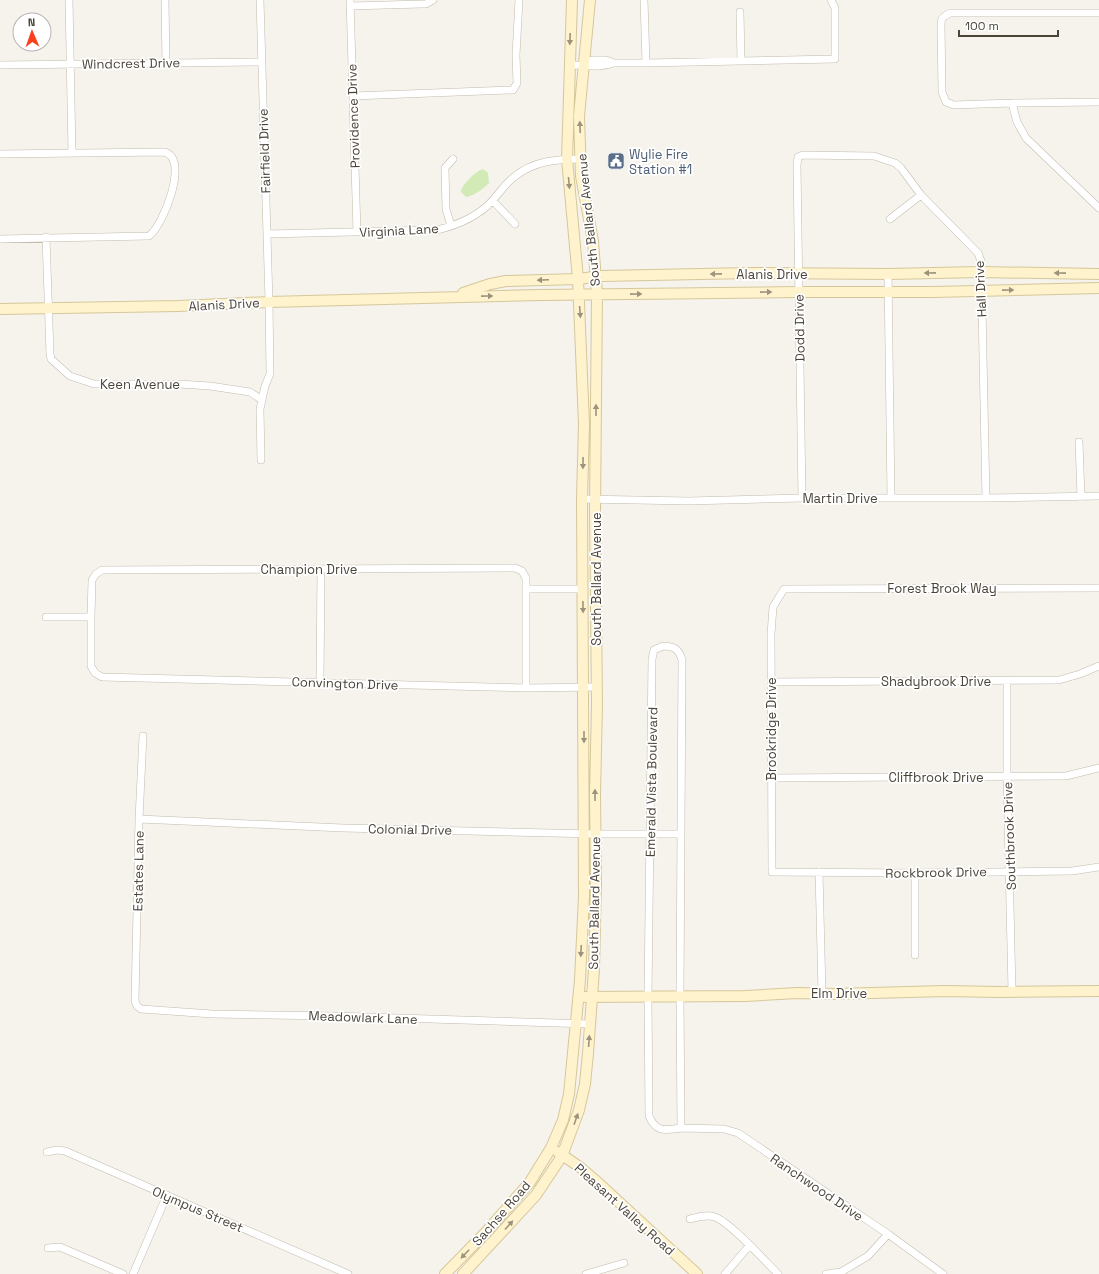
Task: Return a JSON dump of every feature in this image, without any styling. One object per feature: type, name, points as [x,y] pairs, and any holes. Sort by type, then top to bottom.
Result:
[{"type":"main road","name":"South Ballard Avenue","points":[[551,1148],[563,1120],[569,1094],[578,995],[584,896],[582,499],[584,424],[578,279],[567,159],[572,0]]},
{"type":"main road","name":"South Ballard Avenue","points":[[562,1156],[579,1110],[585,1084],[592,997],[596,884],[597,294],[593,242],[581,176],[579,116],[590,0]]},
{"type":"main road","name":"Alanis Drive","points":[[448,297],[490,284],[506,281],[680,274],[888,274],[981,272],[1099,274]]},
{"type":"main road","name":"Alanis Drive","points":[[0,309],[178,306],[269,302],[597,294],[889,292],[1099,288]]},
{"type":"main road","name":"Elm Drive","points":[[578,995],[592,997],[680,997],[946,990],[1099,991]]},
{"type":"main road","name":"Pleasant Valley Road","points":[[551,1148],[581,1168],[595,1180],[696,1274]]},
{"type":"main road","name":"Sachse Road","points":[[445,1274],[484,1234],[530,1182],[551,1148]]},
{"type":"main road","name":"Sachse Road","points":[[463,1274],[536,1195],[562,1156]]},
{"type":"street","points":[[69,0],[72,153]]},
{"type":"street","points":[[165,0],[166,63]]},
{"type":"street","name":"Fairfield Drive","points":[[260,0],[270,374],[260,409],[261,460]]},
{"type":"street","points":[[350,3],[426,4],[433,0]]},
{"type":"street","points":[[352,96],[510,91],[515,88],[517,83],[516,55],[519,0]]},
{"type":"street","points":[[644,0],[646,63]]},
{"type":"street","points":[[569,65],[585,64],[591,67],[604,66],[614,63],[835,59],[834,8],[831,0]]},
{"type":"street","name":"Providence Drive","points":[[350,3],[357,232]]},
{"type":"street","points":[[740,12],[741,61]]},
{"type":"street","points":[[1099,13],[950,13],[944,16],[941,20],[942,92],[946,102],[954,105],[1099,102]]},
{"type":"street","name":"Windcrest Drive","points":[[0,66],[262,62]]},
{"type":"street","points":[[1012,103],[1017,122],[1026,138],[1099,208]]},
{"type":"street","points":[[0,154],[164,152],[172,157],[174,166],[173,184],[168,205],[152,234],[144,236],[0,239]]},
{"type":"street","name":"Hall Drive","points":[[798,157],[803,155],[874,156],[885,158],[895,163],[901,168],[921,195],[978,253],[981,272],[986,498]]},
{"type":"street","name":"Dodd Drive","points":[[798,157],[798,292],[802,498]]},
{"type":"street","points":[[451,226],[446,209],[445,168],[453,159]]},
{"type":"street","name":"Virginia Lane","points":[[267,234],[437,230],[467,220],[482,211],[493,201],[514,176],[528,168],[543,162],[581,159]]},
{"type":"street","points":[[890,219],[921,195]]},
{"type":"street","points":[[493,201],[515,224]]},
{"type":"street","name":"Keen Avenue","points":[[46,237],[50,354],[51,359],[70,376],[94,384],[179,384],[210,386],[250,392],[262,400]]},
{"type":"street","points":[[888,274],[891,498]]},
{"type":"street","points":[[1079,442],[1081,497]]},
{"type":"street","name":"Martin Drive","points":[[582,499],[689,501],[802,498],[986,498],[1099,496]]},
{"type":"street","name":"Champion Drive","points":[[91,617],[92,580],[96,574],[102,570],[515,568],[522,571],[526,578],[526,589]]},
{"type":"street","points":[[320,682],[321,569]]},
{"type":"street","name":"Forest Brook Way","points":[[784,589],[1099,588]]},
{"type":"street","points":[[526,688],[526,589],[583,589]]},
{"type":"street","name":"Brookridge Drive","points":[[772,872],[771,626],[773,607],[784,589]]},
{"type":"street","points":[[46,617],[91,617]]},
{"type":"street","name":"Convington Drive","points":[[91,617],[91,666],[95,673],[102,677],[526,688],[596,687]]},
{"type":"street","name":"Emerald Vista Boulevard","points":[[663,646],[672,646],[680,652],[682,660],[681,834],[681,1128],[666,1130],[658,1129],[652,1124],[649,1116],[648,997],[652,659],[654,650],[663,646]]},
{"type":"street","name":"Shadybrook Drive","points":[[771,682],[1059,680],[1080,674],[1099,666]]},
{"type":"street","name":"Southbrook Drive","points":[[1007,681],[1007,777],[1012,991]]},
{"type":"street","name":"Estates Lane","points":[[137,1006],[135,1001],[139,819],[143,736]]},
{"type":"street","name":"Cliffbrook Drive","points":[[772,778],[1066,776],[1099,768]]},
{"type":"street","name":"Colonial Drive","points":[[139,819],[343,828],[596,834],[681,834]]},
{"type":"street","name":"Rockbrook Drive","points":[[772,872],[1010,872],[1072,870],[1099,867]]},
{"type":"street","points":[[819,872],[822,993]]},
{"type":"street","points":[[915,873],[915,955]]},
{"type":"street","name":"Meadowlark Lane","points":[[137,1006],[141,1009],[219,1014],[590,1024]]},
{"type":"street","name":"Ranchwood Drive","points":[[681,1128],[724,1129],[738,1133],[888,1234],[943,1274]]},
{"type":"street","name":"Olympus Street","points":[[48,1152],[57,1150],[65,1151],[348,1274]]},
{"type":"street","points":[[133,1274],[167,1195]]},
{"type":"street","points":[[690,1219],[703,1215],[715,1217],[729,1226],[778,1274]]},
{"type":"street","points":[[826,1274],[841,1272],[868,1256],[888,1234]]},
{"type":"street","points":[[48,1248],[52,1246],[60,1247],[123,1274]]},
{"type":"street","points":[[725,1274],[749,1246]]},
{"type":"street","points":[[586,1274],[624,1263]]},
{"type":"green space","points":[[483,169],[488,173],[489,183],[478,192],[466,197],[461,192],[463,186],[473,175]]},
{"type":"place","name":"Wylie Fire Station #1","points":[[616,161]]}]
